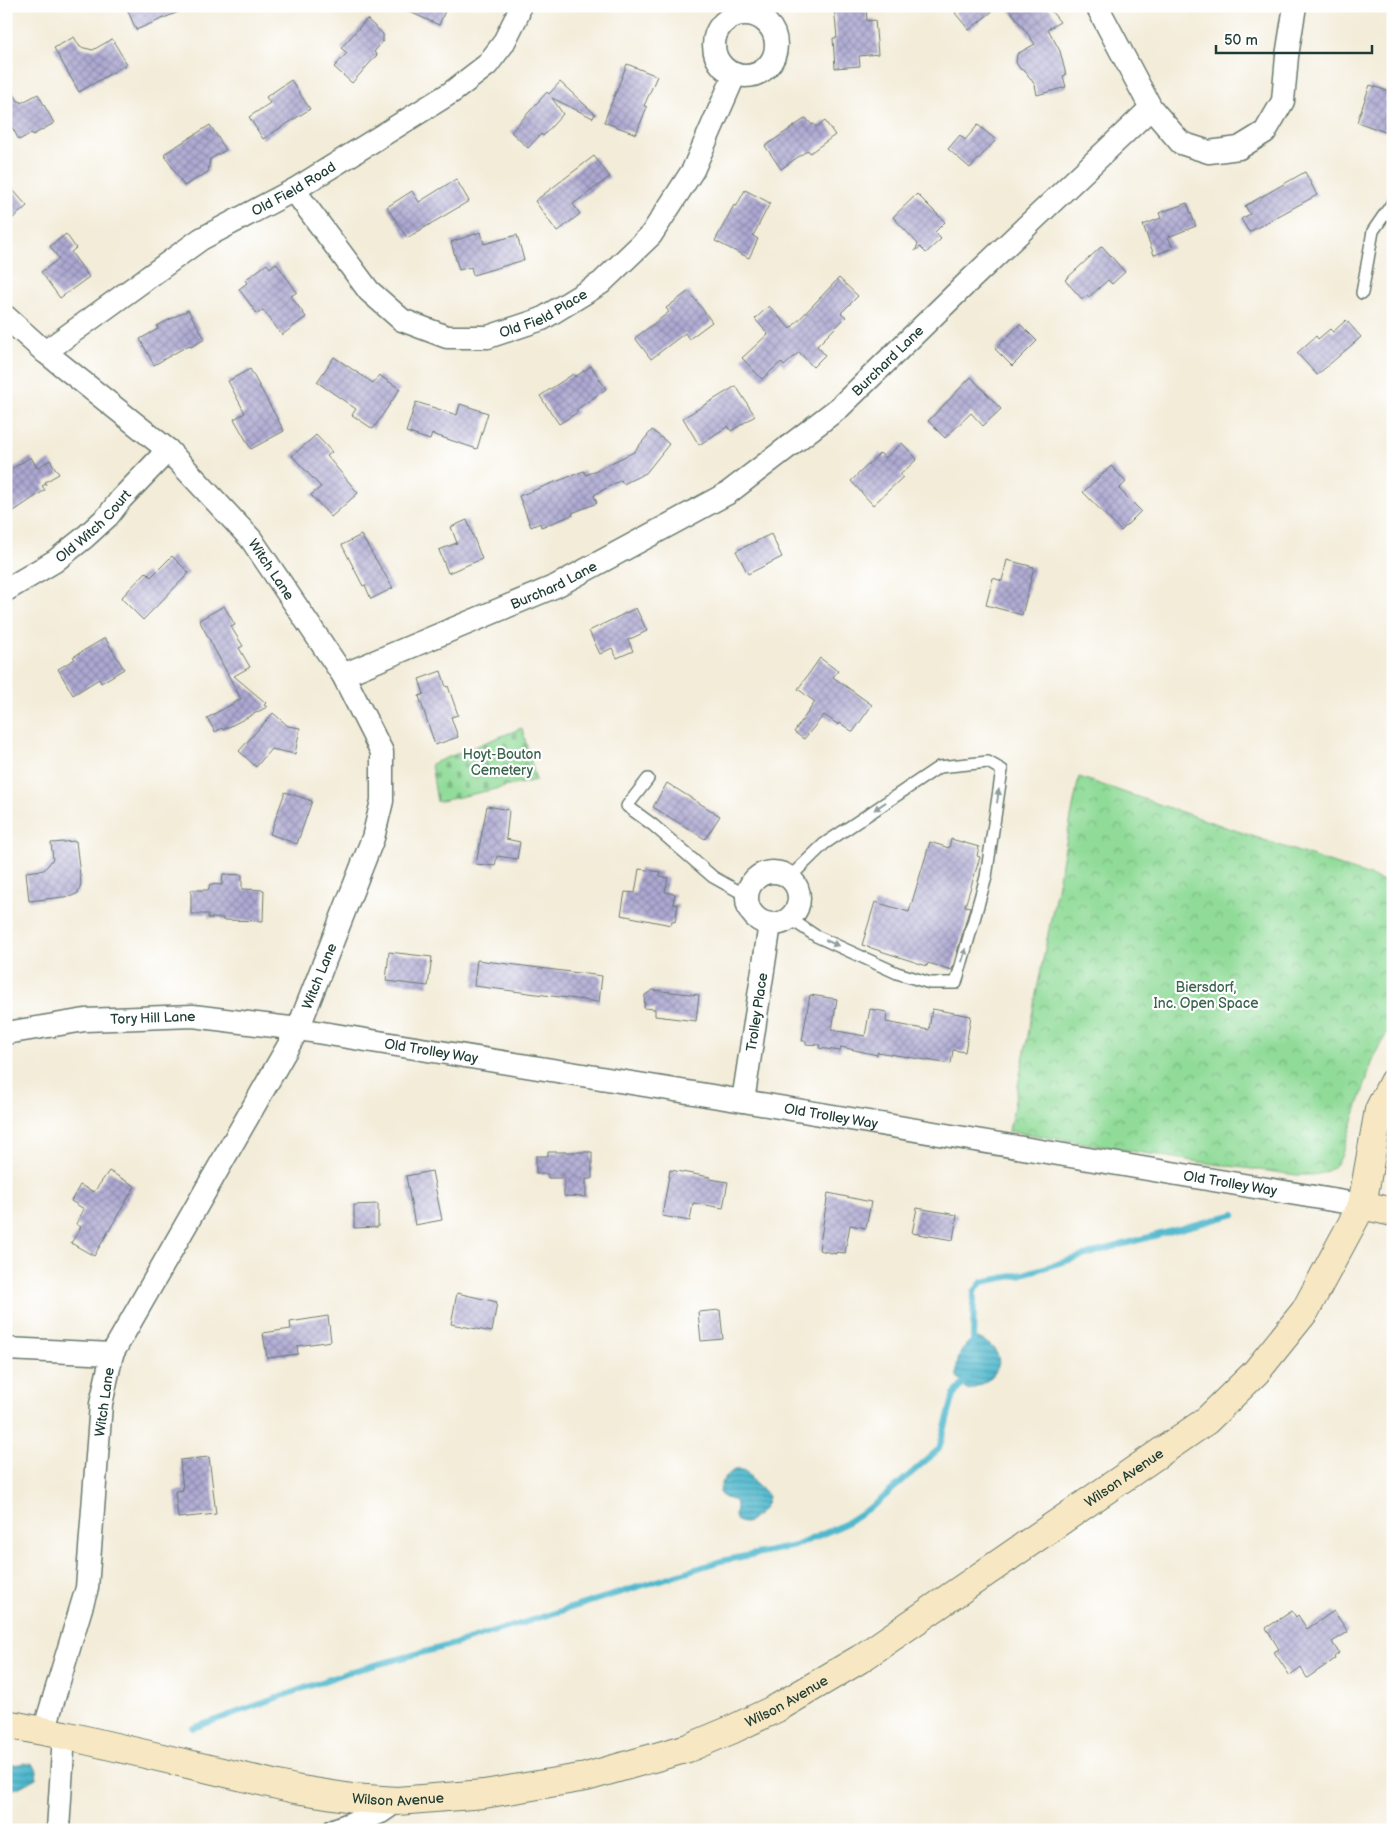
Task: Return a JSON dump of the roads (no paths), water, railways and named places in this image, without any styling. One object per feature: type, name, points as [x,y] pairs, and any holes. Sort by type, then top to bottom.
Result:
[{"type":"main road","name":"Wilson Avenue","points":[[6,1724],[54,1733],[295,1789],[352,1798],[397,1801],[484,1794],[578,1778],[679,1751],[731,1730],[777,1708],[860,1659],[1206,1421],[1256,1372],[1305,1312],[1362,1205],[1379,1110],[1393,1082]]},
{"type":"main road","points":[[1362,1205],[1393,1212]]},
{"type":"street","name":"Old Field Road","points":[[45,352],[200,239],[294,190],[452,92],[486,66],[503,44],[518,14],[519,6]]},
{"type":"street","points":[[1097,6],[1151,108],[1181,143],[1209,152],[1239,148],[1265,132],[1283,101],[1287,56],[1295,6]]},
{"type":"street","name":"Old Field Place","points":[[294,190],[369,291],[402,320],[447,337],[488,337],[542,319],[600,283],[651,235],[693,170],[735,74]]},
{"type":"street","name":"Burchard Lane","points":[[343,675],[556,586],[728,493],[840,407],[976,274],[1151,108]]},
{"type":"street","name":"Witch Lane","points":[[6,316],[45,352],[168,450],[251,539],[343,675],[382,752],[382,802],[373,838],[298,1029],[112,1354],[101,1404],[87,1588],[54,1733],[58,1830]]},
{"type":"street","name":"Old Witch Court","points":[[6,590],[55,561],[84,538],[108,516],[121,499],[168,450]]},
{"type":"street","points":[[780,921],[756,918],[748,904],[748,890],[755,880],[766,873],[781,874],[789,878]]},
{"type":"street","name":"Trolley Place","points":[[743,1101],[780,921],[795,911],[798,903],[795,885],[789,878]]},
{"type":"street","name":"Tory Hill Lane","points":[[6,1034],[85,1020],[193,1016],[298,1029]]},
{"type":"street","name":"Old Trolley Way","points":[[298,1029],[743,1101],[1362,1205]]},
{"type":"street","points":[[6,1349],[112,1354]]},
{"type":"street","points":[[334,1830],[381,1812],[397,1801]]},
{"type":"lane","points":[[1362,293],[1373,231],[1393,202]]},
{"type":"lane","points":[[780,921],[896,973],[930,983],[956,984],[986,877],[1002,770],[988,762],[939,767],[824,844],[789,878]]},
{"type":"lane","points":[[648,779],[627,806],[713,877],[747,896]]},
{"type":"water","points":[[976,1337],[992,1347],[996,1352],[999,1359],[998,1365],[990,1378],[975,1388],[967,1390],[957,1377],[958,1359],[966,1345]]},
{"type":"water","points":[[734,1470],[743,1470],[748,1473],[757,1486],[768,1495],[766,1504],[761,1511],[746,1523],[736,1520],[735,1501],[720,1494],[724,1480]]},
{"type":"water","points":[[25,1763],[34,1765],[37,1771],[36,1778],[18,1788],[6,1790],[6,1766]]},
{"type":"waterway","points":[[973,1346],[974,1292],[982,1282],[1023,1274],[1235,1214]]},
{"type":"waterway","points":[[193,1728],[349,1672],[458,1643],[721,1561],[795,1546],[841,1526],[877,1503],[939,1449],[954,1395],[967,1379]]},
{"type":"park label","name":"Hoyt-Bouton Cemetery","points":[[502,762]]},
{"type":"park label","name":"Biersdorf, Inc. Open Space","points":[[1206,996]]}]
